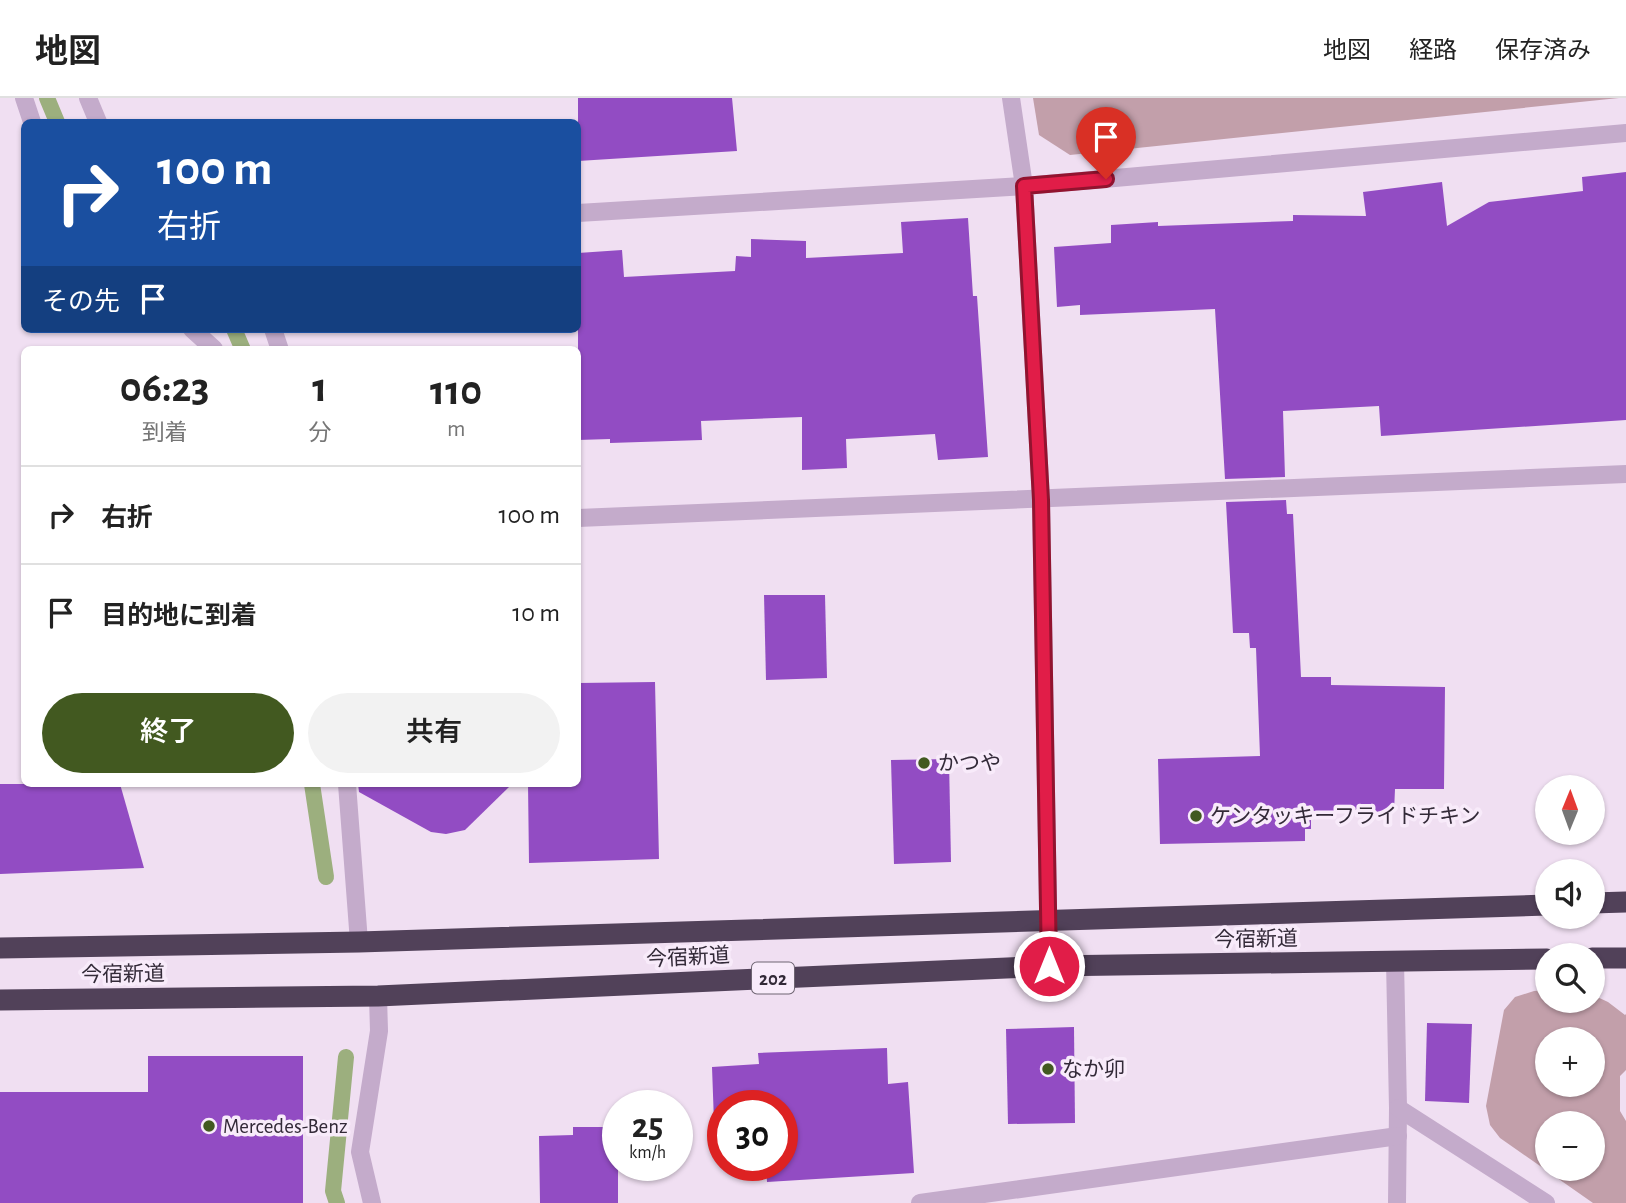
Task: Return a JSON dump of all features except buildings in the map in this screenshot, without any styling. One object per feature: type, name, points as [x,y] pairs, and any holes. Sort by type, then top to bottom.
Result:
[{"type":"highway","points":[[1605,903],[1626,902]]},
{"type":"highway","name":"今宿新道","points":[[0,948],[359,942],[1535,905]]},
{"type":"highway","points":[[1605,958],[1626,958]]},
{"type":"highway","name":"今宿新道","points":[[0,1000],[378,996],[1049,966],[1535,959]]},
{"type":"street","points":[[24,98],[31,119]]},
{"type":"street","points":[[88,98],[97,119]]},
{"type":"street","points":[[1011,98],[1024,186],[1041,500],[1049,966]]},
{"type":"street","points":[[581,213],[1024,186],[1626,132]]},
{"type":"street","points":[[196,333],[211,346]]},
{"type":"street","points":[[581,518],[1626,474]]},
{"type":"street","points":[[346,787],[359,942]]},
{"type":"street","points":[[1395,961],[1397,1203]]},
{"type":"street","points":[[372,1203],[360,1152],[379,1031],[378,996]]},
{"type":"street","points":[[1398,1108],[1546,1203]]},
{"type":"street","points":[[920,1203],[1398,1136]]},
{"type":"shaded area","points":[[1033,98],[1619,98],[1070,155],[1039,135]]},
{"type":"shaded area","points":[[1535,991],[1535,1013],[1605,1013],[1605,1001],[1626,1014],[1626,1070],[1620,1076],[1620,1111],[1626,1121],[1626,1203],[1593,1203],[1562,1181],[1605,1181],[1605,1111],[1535,1111],[1535,1162],[1500,1138],[1490,1125],[1486,1106],[1504,1010],[1515,997]]},
{"type":"waterway","points":[[47,98],[56,119]]},
{"type":"waterway","points":[[236,333],[241,346]]},
{"type":"waterway","points":[[312,787],[326,877]]},
{"type":"waterway","points":[[337,1203],[333,1191],[346,1057]]},
{"type":"place","name":"かつや","points":[[924,763]]},
{"type":"place","name":"ケンタッキーフライドチキン","points":[[1196,816]]},
{"type":"place","name":"なか卯","points":[[1048,1069]]},
{"type":"place","name":"Mercedes-Benz","points":[[209,1126]]},
{"type":"route","points":[[1049,966],[1041,500],[1024,186],[1106,179]]}]
